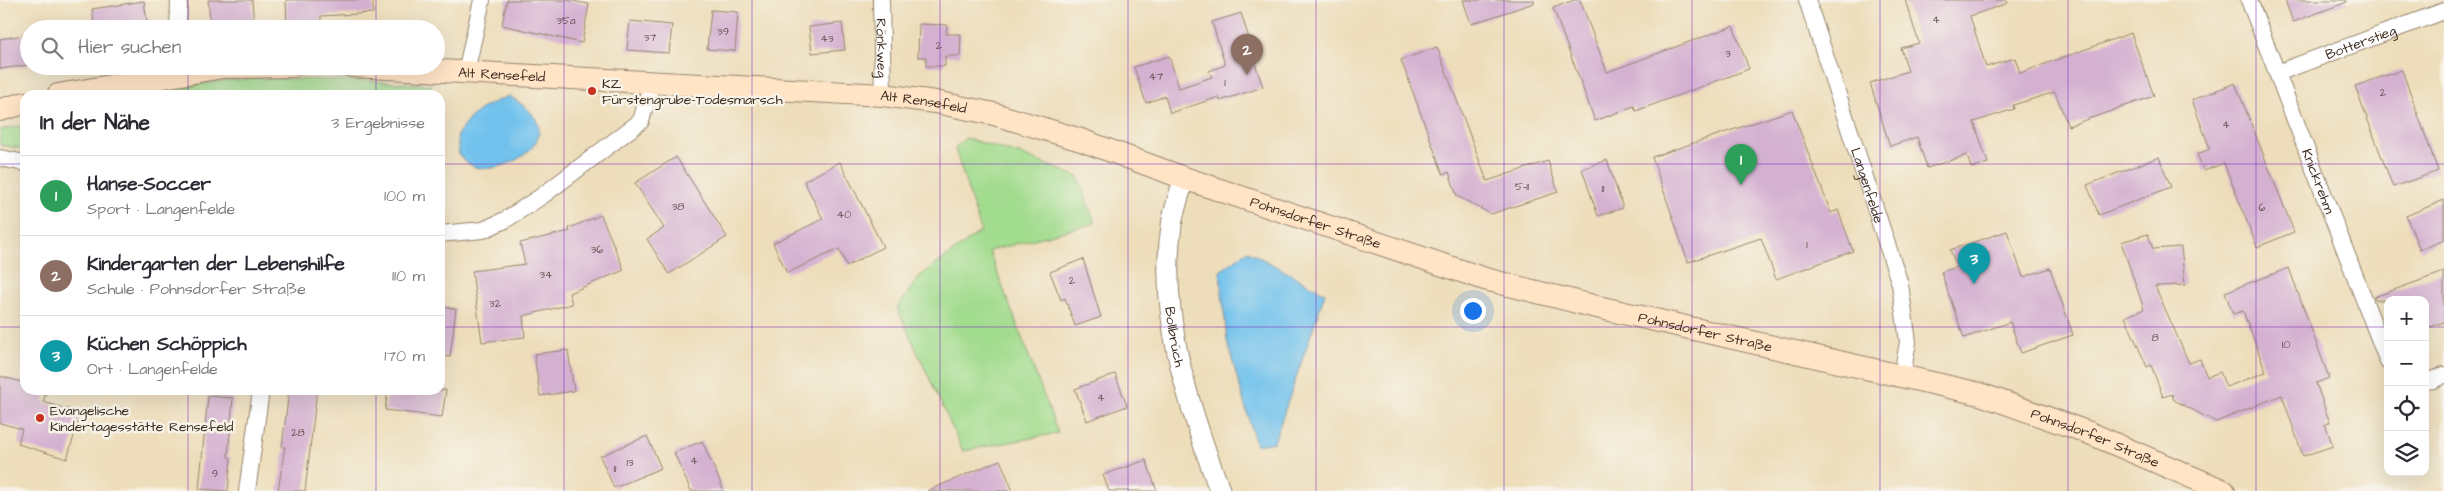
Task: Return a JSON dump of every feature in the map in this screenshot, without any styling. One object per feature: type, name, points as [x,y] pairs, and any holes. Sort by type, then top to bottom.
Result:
[{"type":"main road","name":"Alt Rensefeld","points":[[445,71],[883,95],[935,102],[994,114],[1081,140],[1184,178]]},
{"type":"main road","points":[[83,90],[157,75]]},
{"type":"main road","points":[[0,110],[20,105]]},
{"type":"main road","name":"Pohnsdorfer Straße","points":[[1184,178],[1485,279],[1593,306],[1980,394],[2087,432],[2224,491]]},
{"type":"street","points":[[178,20],[179,0]]},
{"type":"street","points":[[466,72],[482,0]]},
{"type":"street","name":"Rönkweg","points":[[881,0],[883,95]]},
{"type":"street","name":"Langenfelde","points":[[1807,0],[1900,284],[1908,342],[1902,375]]},
{"type":"street","name":"Knickrehm","points":[[2249,0],[2384,352]]},
{"type":"street","name":"Botterstieg","points":[[2277,73],[2444,11]]},
{"type":"street","points":[[445,234],[483,230],[505,220],[542,196],[641,121],[652,82]]},
{"type":"street","points":[[0,158],[20,162]]},
{"type":"street","name":"Bollbrüch","points":[[1184,178],[1172,222],[1169,298],[1184,379],[1220,491]]},
{"type":"street","points":[[2429,380],[2444,375]]},
{"type":"street","points":[[247,491],[260,395]]},
{"type":"green space","points":[[258,78],[372,81],[431,85],[430,90],[170,90],[212,82]]},
{"type":"green space","points":[[20,126],[20,148],[0,145],[0,130]]},
{"type":"green space","points":[[965,138],[1022,155],[1078,177],[1095,223],[989,251],[1058,433],[963,451],[897,308],[919,277],[981,231],[955,149]]},
{"type":"water","points":[[509,96],[525,107],[535,118],[539,133],[535,143],[528,152],[505,165],[481,168],[469,164],[459,155],[457,135],[468,120],[479,111],[491,103]]},
{"type":"water","points":[[1248,251],[1325,293],[1274,442],[1256,445],[1227,341],[1220,271]]},
{"type":"building","points":[[208,0],[252,0],[254,20],[210,20]]},
{"type":"building","points":[[286,0],[373,0],[373,13],[321,16],[321,20],[287,20]]},
{"type":"building","points":[[507,0],[566,0],[589,4],[582,43],[502,25]]},
{"type":"building","points":[[1463,0],[1534,0],[1534,3],[1471,24]]},
{"type":"building","points":[[1574,0],[1580,0],[1607,72],[1733,26],[1749,69],[1636,111],[1634,106],[1595,121],[1553,8]]},
{"type":"building","points":[[1905,0],[2007,0],[2008,3],[1970,16],[1986,67],[2015,58],[2020,73],[2131,33],[2154,96],[2068,126],[2055,92],[2013,105],[2014,109],[1974,122],[1988,163],[1971,168],[1967,155],[1927,168],[1917,137],[1890,146],[1870,83],[1908,71],[1901,48],[1919,43]]},
{"type":"building","points":[[2285,0],[2346,0],[2347,2],[2293,22]]},
{"type":"building","points":[[144,1],[147,20],[94,20],[92,9]]},
{"type":"building","points":[[711,10],[738,12],[735,51],[707,49]]},
{"type":"building","points":[[1241,13],[1252,48],[1250,49],[1263,87],[1220,101],[1219,97],[1170,113],[1165,96],[1146,103],[1134,67],[1169,56],[1179,88],[1212,77],[1209,71],[1225,65],[1212,22]]},
{"type":"building","points":[[630,21],[672,25],[669,53],[627,50]]},
{"type":"building","points":[[842,23],[845,50],[812,53],[809,27]]},
{"type":"building","points":[[919,24],[947,25],[946,34],[961,34],[960,56],[945,56],[945,66],[926,66],[926,57],[918,57]]},
{"type":"building","points":[[20,36],[20,66],[0,69],[0,39]]},
{"type":"building","points":[[1437,47],[1487,181],[1548,161],[1558,192],[1491,214],[1457,196],[1449,172],[1443,174],[1401,60]]},
{"type":"building","points":[[2402,70],[2438,171],[2393,187],[2355,86]]},
{"type":"building","points":[[2235,83],[2294,232],[2257,247],[2224,163],[2204,171],[2197,154],[2210,149],[2192,100]]},
{"type":"building","points":[[1792,110],[1831,213],[1838,210],[1853,251],[1776,279],[1761,238],[1688,262],[1652,157]]},
{"type":"building","points":[[676,157],[727,237],[669,274],[647,239],[664,228],[635,183]]},
{"type":"building","points":[[2159,157],[2171,187],[2099,215],[2087,185]]},
{"type":"building","points":[[1607,160],[1623,208],[1598,216],[1582,169]]},
{"type":"building","points":[[840,162],[883,247],[847,266],[839,249],[787,273],[773,243],[823,219],[804,181]]},
{"type":"building","points":[[2444,200],[2444,240],[2420,250],[2406,216]]},
{"type":"building","points":[[601,215],[624,270],[569,293],[572,304],[523,316],[525,337],[482,342],[472,271],[525,264],[520,243],[570,231],[569,228]]},
{"type":"building","points":[[2007,231],[2023,277],[2050,268],[2073,335],[2021,353],[2010,322],[1964,338],[1941,272],[1957,267],[1950,250]]},
{"type":"building","points":[[2148,234],[2153,249],[2181,247],[2185,285],[2155,286],[2189,363],[2200,359],[2207,377],[2220,372],[2226,387],[2266,372],[2243,311],[2233,314],[2225,292],[2289,268],[2329,378],[2316,383],[2330,423],[2325,424],[2333,446],[2303,456],[2282,395],[2216,422],[2174,400],[2172,394],[2163,397],[2151,365],[2147,367],[2125,317],[2144,309],[2121,242]]},
{"type":"building","points":[[1083,259],[1101,317],[1075,326],[1065,298],[1061,300],[1050,272]]},
{"type":"building","points":[[2444,272],[2444,322],[2429,328],[2429,296],[2384,296],[2384,300],[2375,300],[2374,297]]},
{"type":"building","points":[[445,307],[456,309],[450,357],[445,356]]},
{"type":"building","points":[[568,350],[574,391],[540,396],[534,354]]},
{"type":"building","points":[[1115,374],[1127,406],[1087,421],[1075,389]]},
{"type":"building","name":"Evangelische Kindertagesstätte Rensefeld","points":[[0,376],[20,382],[20,395],[45,395],[43,402],[81,413],[67,459],[18,444],[22,429],[0,423]]},
{"type":"building","points":[[446,390],[442,417],[385,410],[387,395],[445,395]]},
{"type":"building","points":[[288,395],[316,395],[305,491],[278,491],[285,447],[282,447]]},
{"type":"building","points":[[208,396],[233,398],[228,457],[231,458],[228,491],[199,489]]},
{"type":"building","points":[[647,436],[661,468],[614,488],[600,456]]},
{"type":"building","points":[[702,441],[724,491],[691,491],[674,453]]},
{"type":"building","points":[[1000,460],[1013,491],[927,491]]},
{"type":"building","points":[[1146,460],[1157,491],[1109,491],[1103,475]]},
{"type":"place","name":"Kindergarten der Lebenshilfe","points":[[1247,75]]},
{"type":"place","name":"KZ Fürstengrube-Todesmarsch","points":[[592,91]]},
{"type":"place","name":"Hanse-Soccer","points":[[1741,185]]},
{"type":"place","name":"Küchen Schöppich","points":[[1974,284]]},
{"type":"place","name":"Evangelische Kindertagesstätte Rensefeld","points":[[40,418]]}]
